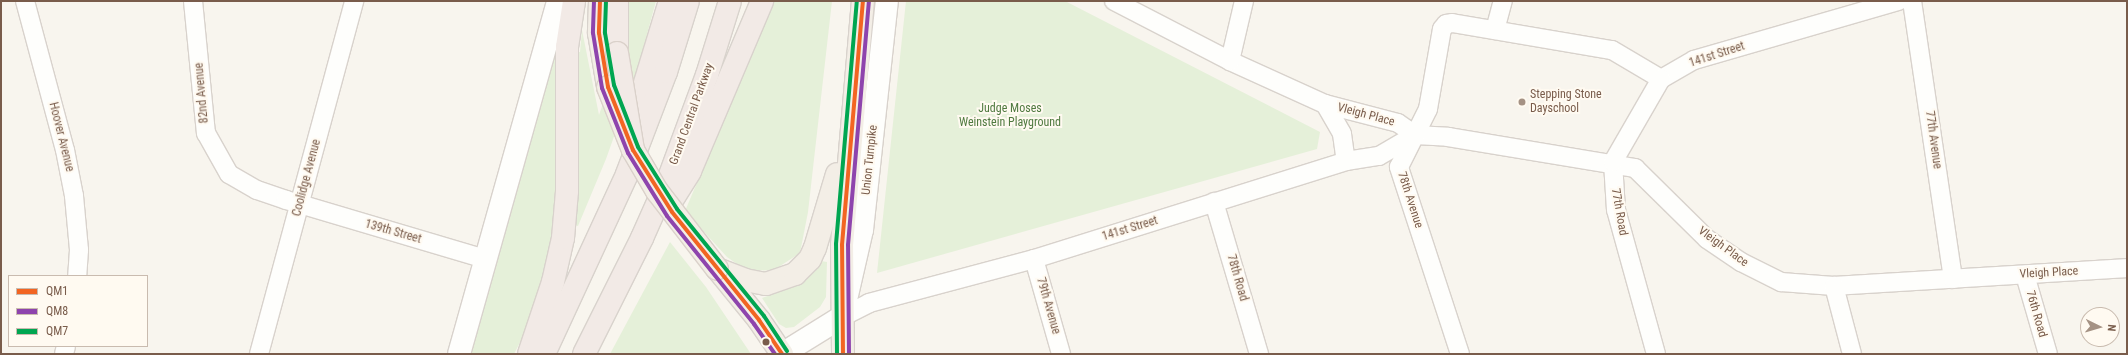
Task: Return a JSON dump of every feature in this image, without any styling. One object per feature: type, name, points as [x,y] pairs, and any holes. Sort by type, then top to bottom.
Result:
[{"type":"highway","points":[[529,354],[553,282],[563,238],[567,183],[567,47],[574,1]]},
{"type":"highway","points":[[617,1],[617,53],[633,150]]},
{"type":"highway","points":[[557,324],[637,110],[670,1]]},
{"type":"highway","points":[[544,354],[607,221],[630,167],[666,72],[688,1]]},
{"type":"highway","name":"Grand Central Parkway","points":[[584,354],[645,231],[682,146],[707,75],[730,1]]},
{"type":"highway","points":[[617,289],[690,170],[762,1]]},
{"type":"main road","points":[[459,354],[558,1]]},
{"type":"main road","name":"Union Turnpike","points":[[843,354],[842,245],[850,128],[863,1]]},
{"type":"main road","name":"Union Turnpike","points":[[842,317],[862,230],[887,1]]},
{"type":"main road","points":[[599,6],[601,49],[608,87],[633,150],[672,212],[759,320],[782,354],[842,317]]},
{"type":"main road","points":[[718,269],[745,280],[766,284],[786,279],[803,267],[815,248],[850,128]]},
{"type":"street","name":"Hoover Avenue","points":[[26,1],[65,150],[74,196],[79,250],[78,275]]},
{"type":"street","name":"82nd Avenue","points":[[194,1],[206,133],[229,174],[257,190],[300,204]]},
{"type":"street","name":"Coolidge Avenue","points":[[258,354],[354,1]]},
{"type":"street","name":"Vleigh Place","points":[[1114,1],[1230,61],[1324,104],[1398,123],[1414,135],[1448,137],[1612,162],[1635,168],[1707,239],[1741,262],[1781,282],[1834,286],[2127,268]]},
{"type":"street","points":[[1230,61],[1244,1]]},
{"type":"street","points":[[1503,1],[1495,30],[1612,50],[1661,79],[1612,162]]},
{"type":"street","name":"141st Street","points":[[1661,79],[1694,60],[1899,1]]},
{"type":"street","name":"77th Avenue","points":[[1912,1],[1953,279]]},
{"type":"street","name":"78th Avenue","points":[[1460,354],[1399,167],[1428,109],[1442,29],[1446,24],[1452,23],[1495,30]]},
{"type":"street","name":"Vleigh Place","points":[[1324,104],[1342,134],[1346,161]]},
{"type":"street","name":"141st Street","points":[[842,317],[868,303],[1034,259],[1346,161],[1379,156],[1414,135]]},
{"type":"street","name":"77th Road","points":[[1612,162],[1616,210],[1656,354]]},
{"type":"street","name":"78th Road","points":[[1214,202],[1259,354]]},
{"type":"street","name":"139th Street","points":[[300,204],[485,259]]},
{"type":"street","name":"79th Avenue","points":[[1034,259],[1062,354]]},
{"type":"street","name":"76th Road","points":[[2025,275],[2048,354]]},
{"type":"street","points":[[1834,286],[1852,354]]},
{"type":"green space","points":[[626,1],[656,1],[636,75],[606,159],[578,226],[572,224],[576,52],[580,52],[582,30],[599,115],[623,44]]},
{"type":"green space","points":[[774,1],[832,1],[808,212],[800,253],[774,270],[747,271],[727,257],[685,211]]},
{"type":"green space","name":"Judge Moses Weinstein Playground","points":[[906,1],[1065,1],[1320,132],[1317,149],[877,273]]},
{"type":"green space","points":[[552,52],[556,53],[555,226],[532,319],[514,354],[466,354]]},
{"type":"green space","points":[[670,242],[706,287],[751,354],[610,354]]},
{"type":"green space","points":[[821,261],[827,262],[826,297],[820,307],[794,327],[786,328],[779,324],[762,298],[796,286],[812,274]]},
{"type":"transit line","name":"QM8","points":[[594,1],[593,33],[602,88],[628,153],[667,216],[754,324],[775,354]]},
{"type":"transit line","name":"QM1","points":[[600,1],[599,33],[608,87],[633,150],[672,212],[759,320],[782,354]]},
{"type":"transit line","name":"QM7","points":[[606,1],[605,33],[614,85],[638,147],[677,209],[764,316],[787,351]]},
{"type":"transit line","name":"QM7","points":[[837,354],[836,244],[857,1]]},
{"type":"transit line","name":"QM1","points":[[843,354],[842,245],[863,1]]},
{"type":"transit line","name":"QM8","points":[[849,354],[848,245],[869,2]]},
{"type":"place","name":"Stepping Stone Dayschool","points":[[1522,102]]}]
